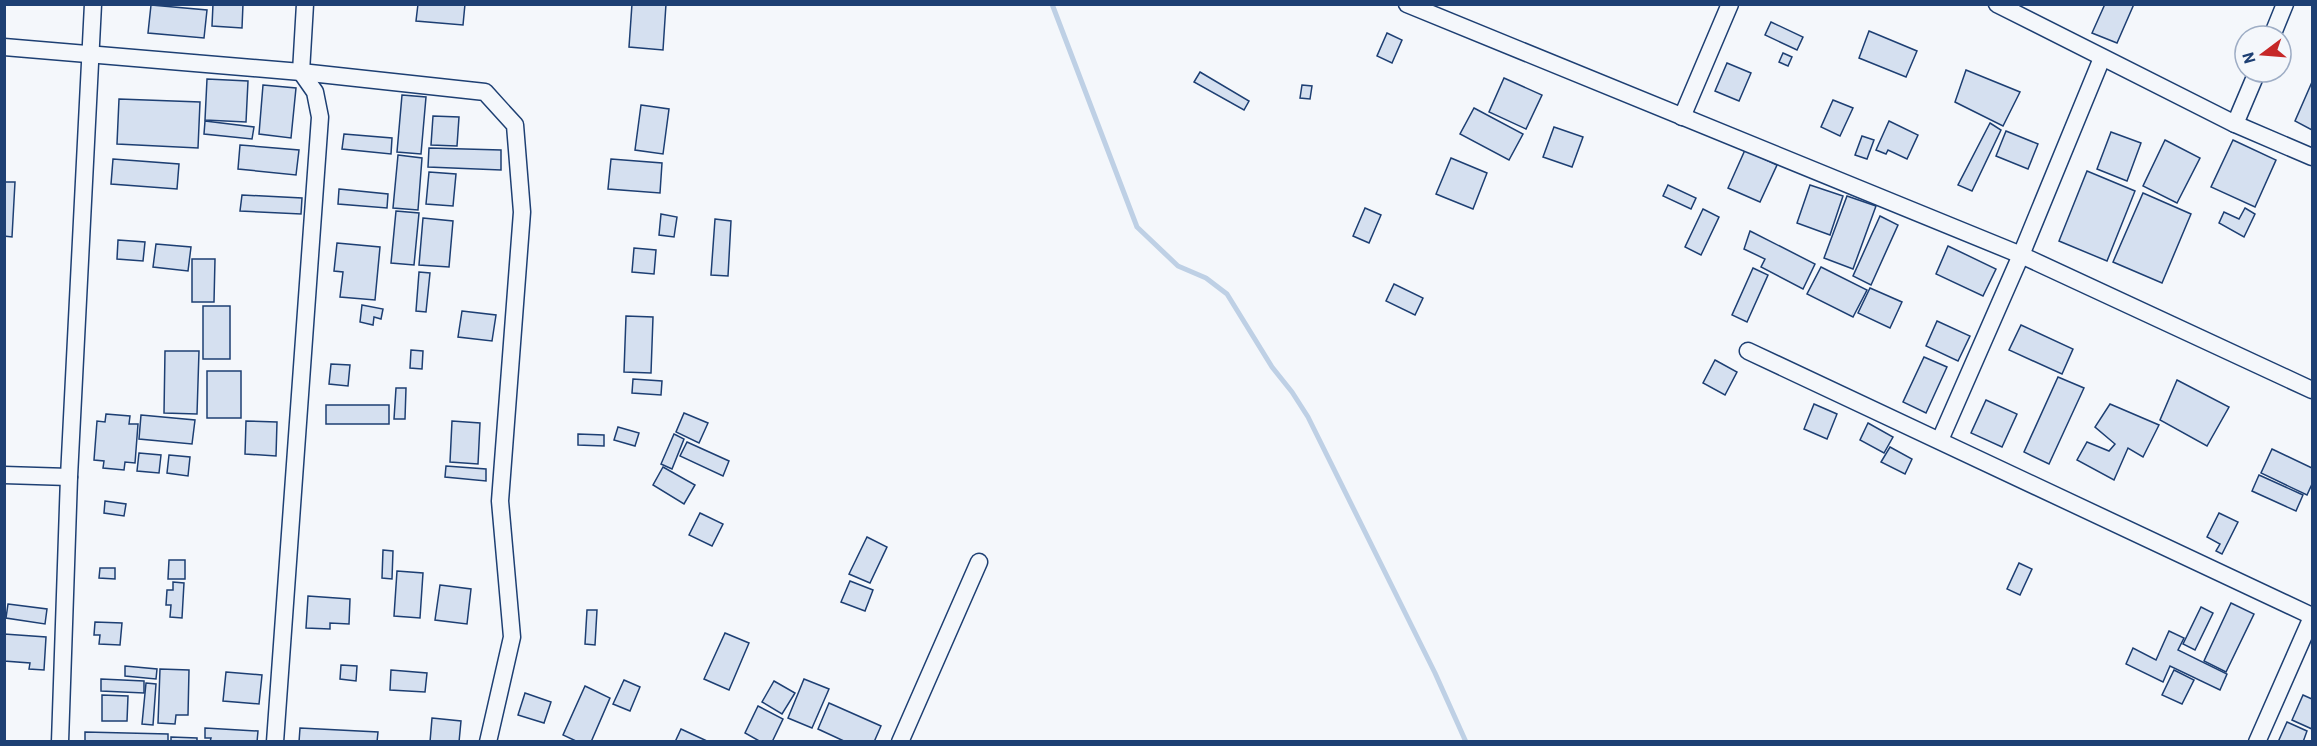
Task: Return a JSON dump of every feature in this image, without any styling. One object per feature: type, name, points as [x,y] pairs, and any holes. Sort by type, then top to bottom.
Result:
[{"type":"street","points":[[60,741],[69,477],[93,4]]},
{"type":"street","points":[[275,741],[320,117],[315,93],[301,72],[304,4]]},
{"type":"street","points":[[1407,4],[2021,255],[2313,390]]},
{"type":"street","points":[[1682,117],[1730,4]]},
{"type":"street","points":[[1997,4],[2235,124],[2313,157]]},
{"type":"street","points":[[2277,24],[2285,4]]},
{"type":"street","points":[[4,47],[301,72],[485,92],[515,125],[522,212],[500,501],[512,637],[488,741]]},
{"type":"street","points":[[1940,440],[2021,255],[2102,58]]},
{"type":"street","points":[[2235,124],[2252,84]]},
{"type":"street","points":[[1748,351],[2313,616],[2257,741]]},
{"type":"street","points":[[4,475],[69,477]]},
{"type":"street","points":[[900,741],[979,562]]},
{"type":"building","points":[[213,4],[243,4],[242,28],[212,26]]},
{"type":"building","points":[[418,4],[465,4],[463,25],[416,21]]},
{"type":"building","points":[[632,4],[666,4],[663,50],[629,47]]},
{"type":"building","points":[[2105,4],[2134,4],[2117,43],[2092,33]]},
{"type":"building","points":[[151,5],[207,10],[204,38],[148,33]]},
{"type":"building","points":[[1771,22],[1803,37],[1797,50],[1765,35]]},
{"type":"building","points":[[1869,31],[1917,51],[1906,77],[1859,58]]},
{"type":"building","points":[[1387,33],[1402,40],[1392,63],[1377,56]]},
{"type":"building","points":[[1783,53],[1792,57],[1788,66],[1779,62]]},
{"type":"building","points":[[1727,63],[1751,73],[1739,101],[1715,91]]},
{"type":"building","points":[[1966,70],[2020,92],[2003,126],[1955,102]]},
{"type":"building","points":[[1200,72],[1249,101],[1244,110],[1194,82]]},
{"type":"building","points":[[1504,78],[1542,95],[1526,129],[1489,112]]},
{"type":"building","points":[[207,79],[248,81],[246,122],[205,120]]},
{"type":"building","points":[[2312,82],[2312,130],[2295,121]]},
{"type":"building","points":[[263,85],[296,88],[291,138],[259,134]]},
{"type":"building","points":[[1302,85],[1312,86],[1310,99],[1300,98]]},
{"type":"building","points":[[402,95],[426,97],[421,154],[397,152]]},
{"type":"building","points":[[119,99],[200,102],[198,148],[117,144]]},
{"type":"building","points":[[1833,100],[1853,108],[1840,136],[1821,127]]},
{"type":"building","points":[[641,105],[669,109],[663,154],[635,150]]},
{"type":"building","points":[[1474,108],[1523,134],[1509,160],[1460,134]]},
{"type":"building","points":[[433,116],[459,117],[457,146],[431,145]]},
{"type":"building","points":[[205,121],[254,127],[252,139],[204,134]]},
{"type":"building","points":[[1889,121],[1918,135],[1907,159],[1888,150],[1886,154],[1876,150]]},
{"type":"building","points":[[1990,123],[2001,130],[1972,191],[1958,185]]},
{"type":"building","points":[[1554,127],[1583,137],[1572,167],[1543,157]]},
{"type":"building","points":[[2006,131],[2038,144],[2028,169],[1996,156]]},
{"type":"building","points":[[2111,132],[2141,143],[2127,181],[2097,169]]},
{"type":"building","points":[[344,134],[392,138],[391,154],[342,149]]},
{"type":"building","points":[[1862,136],[1874,140],[1867,159],[1855,155]]},
{"type":"building","points":[[2165,140],[2200,158],[2177,203],[2143,186]]},
{"type":"building","points":[[2233,140],[2276,160],[2255,207],[2211,187]]},
{"type":"building","points":[[240,145],[299,150],[296,175],[238,169]]},
{"type":"building","points":[[429,148],[501,150],[501,170],[428,167]]},
{"type":"building","points":[[1745,150],[1777,165],[1760,202],[1728,188]]},
{"type":"building","points":[[398,155],[422,158],[418,210],[393,208]]},
{"type":"building","points":[[1451,158],[1487,173],[1473,209],[1436,194]]},
{"type":"building","points":[[113,159],[179,164],[177,189],[111,184]]},
{"type":"building","points":[[611,159],[662,163],[660,193],[608,189]]},
{"type":"building","points":[[2087,171],[2135,191],[2107,261],[2059,241]]},
{"type":"building","points":[[429,172],[456,174],[453,206],[426,204]]},
{"type":"building","points":[[4,182],[15,182],[12,237],[4,236]]},
{"type":"building","points":[[1668,185],[1696,198],[1691,209],[1663,196]]},
{"type":"building","points":[[1810,185],[1843,196],[1830,235],[1797,223]]},
{"type":"building","points":[[339,189],[388,194],[387,208],[338,204]]},
{"type":"building","points":[[2143,193],[2191,214],[2162,283],[2113,262]]},
{"type":"building","points":[[242,195],[302,198],[301,214],[240,211]]},
{"type":"building","points":[[1847,196],[1876,206],[1853,269],[1824,258]]},
{"type":"building","points":[[1365,208],[1381,215],[1369,243],[1353,236]]},
{"type":"building","points":[[2245,208],[2255,214],[2244,237],[2219,223],[2224,212],[2239,219]]},
{"type":"building","points":[[1703,209],[1719,217],[1701,255],[1685,247]]},
{"type":"building","points":[[396,211],[419,213],[414,265],[391,263]]},
{"type":"building","points":[[661,214],[677,217],[674,237],[659,235]]},
{"type":"building","points":[[1880,216],[1898,225],[1871,285],[1853,276]]},
{"type":"building","points":[[423,218],[453,221],[449,267],[419,265]]},
{"type":"building","points":[[715,219],[731,221],[728,276],[711,275]]},
{"type":"building","points":[[1750,231],[1815,264],[1803,289],[1761,267],[1765,259],[1744,249]]},
{"type":"building","points":[[118,240],[145,242],[143,261],[117,259]]},
{"type":"building","points":[[337,243],[380,247],[375,300],[340,297],[343,272],[334,271]]},
{"type":"building","points":[[156,244],[191,247],[188,271],[153,267]]},
{"type":"building","points":[[1948,246],[1996,269],[1983,296],[1936,274]]},
{"type":"building","points":[[634,248],[656,250],[654,274],[632,272]]},
{"type":"building","points":[[192,259],[215,259],[214,302],[192,302]]},
{"type":"building","points":[[1821,267],[1867,290],[1853,317],[1807,294]]},
{"type":"building","points":[[1753,268],[1768,275],[1747,322],[1732,315]]},
{"type":"building","points":[[419,272],[430,273],[426,312],[416,311]]},
{"type":"building","points":[[1394,284],[1423,298],[1415,315],[1386,301]]},
{"type":"building","points":[[1870,288],[1902,302],[1890,328],[1858,313]]},
{"type":"building","points":[[362,305],[383,309],[381,319],[374,317],[373,325],[360,322]]},
{"type":"building","points":[[203,306],[230,306],[230,359],[203,359]]},
{"type":"building","points":[[462,311],[496,315],[492,341],[458,337]]},
{"type":"building","points":[[626,316],[653,317],[651,373],[624,372]]},
{"type":"building","points":[[1937,321],[1970,336],[1958,361],[1926,346]]},
{"type":"building","points":[[2021,325],[2073,349],[2062,374],[2009,350]]},
{"type":"building","points":[[411,350],[423,351],[422,369],[410,368]]},
{"type":"building","points":[[165,351],[199,351],[197,414],[164,413]]},
{"type":"building","points":[[1924,357],[1947,367],[1926,413],[1903,402]]},
{"type":"building","points":[[1715,360],[1737,372],[1725,395],[1703,383]]},
{"type":"building","points":[[331,364],[350,365],[348,386],[329,384]]},
{"type":"building","points":[[207,371],[241,371],[241,418],[207,418]]},
{"type":"building","points":[[2058,377],[2084,388],[2049,464],[2024,452]]},
{"type":"building","points":[[633,379],[662,381],[661,395],[632,393]]},
{"type":"building","points":[[2177,380],[2229,407],[2207,446],[2160,420]]},
{"type":"building","points":[[396,388],[406,388],[405,419],[394,419]]},
{"type":"building","points":[[1986,400],[2017,414],[2002,447],[1971,433]]},
{"type":"building","points":[[1814,404],[1837,414],[1827,439],[1804,429]]},
{"type":"building","points":[[2110,404],[2159,425],[2143,457],[2128,448],[2114,480],[2077,460],[2087,442],[2109,451],[2115,444],[2095,427]]},
{"type":"building","points":[[326,405],[389,405],[389,424],[326,424]]},
{"type":"building","points":[[684,413],[708,423],[699,443],[676,432]]},
{"type":"building","points":[[106,414],[130,416],[129,424],[138,424],[135,463],[125,462],[124,470],[103,468],[104,461],[94,460],[97,421],[105,422]]},
{"type":"building","points":[[141,415],[195,420],[192,444],[139,439]]},
{"type":"building","points":[[246,421],[277,422],[276,456],[245,454]]},
{"type":"building","points":[[452,421],[480,423],[478,464],[450,462]]},
{"type":"building","points":[[1868,423],[1893,437],[1884,453],[1860,440]]},
{"type":"building","points":[[618,427],[639,433],[635,446],[614,440]]},
{"type":"building","points":[[578,434],[604,435],[604,446],[578,445]]},
{"type":"building","points":[[674,434],[684,439],[672,469],[661,464]]},
{"type":"building","points":[[687,442],[729,461],[723,476],[680,456]]},
{"type":"building","points":[[1890,447],[1912,459],[1905,474],[1881,462]]},
{"type":"building","points":[[2272,449],[2312,468],[2312,484],[2307,495],[2261,473]]},
{"type":"building","points":[[139,453],[161,455],[159,473],[137,471]]},
{"type":"building","points":[[169,455],[190,457],[188,476],[167,473]]},
{"type":"building","points":[[446,466],[486,469],[486,481],[445,477]]},
{"type":"building","points":[[663,467],[695,485],[684,504],[653,485]]},
{"type":"building","points":[[2259,475],[2303,495],[2296,511],[2252,491]]},
{"type":"building","points":[[105,501],[126,504],[124,516],[104,513]]},
{"type":"building","points":[[700,513],[723,524],[712,546],[689,535]]},
{"type":"building","points":[[2219,513],[2238,522],[2222,554],[2216,551],[2220,544],[2207,537]]},
{"type":"building","points":[[867,537],[887,547],[870,583],[849,574]]},
{"type":"building","points":[[383,550],[393,551],[392,579],[382,578]]},
{"type":"building","points":[[169,560],[185,560],[185,579],[168,579]]},
{"type":"building","points":[[2019,563],[2032,569],[2020,595],[2007,589]]},
{"type":"building","points":[[100,568],[115,568],[115,579],[99,578]]},
{"type":"building","points":[[397,571],[423,573],[420,618],[394,616]]},
{"type":"building","points":[[850,581],[873,590],[865,611],[841,602]]},
{"type":"building","points":[[173,582],[184,583],[182,618],[170,617],[171,605],[166,605],[167,590],[173,590]]},
{"type":"building","points":[[440,585],[471,589],[467,624],[435,620]]},
{"type":"building","points":[[308,596],[350,599],[349,624],[330,623],[330,629],[306,628]]},
{"type":"building","points":[[2231,603],[2254,614],[2226,672],[2204,661]]},
{"type":"building","points":[[8,604],[47,609],[45,624],[6,618]]},
{"type":"building","points":[[2201,607],[2213,613],[2195,650],[2183,644]]},
{"type":"building","points":[[587,610],[597,610],[595,645],[585,644]]},
{"type":"building","points":[[95,622],[122,623],[120,645],[99,644],[100,635],[94,635]]},
{"type":"building","points":[[2169,631],[2184,638],[2178,650],[2227,674],[2220,690],[2170,666],[2163,682],[2126,664],[2133,648],[2156,660]]},
{"type":"building","points":[[725,633],[749,643],[729,690],[704,679]]},
{"type":"building","points":[[4,634],[46,637],[44,670],[29,669],[30,663],[4,661]]},
{"type":"building","points":[[341,665],[357,666],[356,681],[340,679]]},
{"type":"building","points":[[125,666],[157,669],[156,679],[125,676]]},
{"type":"building","points":[[160,669],[189,670],[188,715],[176,715],[175,724],[158,723]]},
{"type":"building","points":[[391,670],[427,673],[425,692],[390,690]]},
{"type":"building","points":[[2174,670],[2194,680],[2182,704],[2162,695]]},
{"type":"building","points":[[226,672],[262,675],[259,704],[223,701]]},
{"type":"building","points":[[101,679],[144,681],[144,693],[101,691]]},
{"type":"building","points":[[804,679],[829,689],[812,728],[788,718]]},
{"type":"building","points":[[624,680],[640,687],[630,711],[613,704]]},
{"type":"building","points":[[774,681],[795,693],[782,714],[762,702]]},
{"type":"building","points":[[146,683],[156,684],[153,725],[142,724]]},
{"type":"building","points":[[585,686],[610,698],[591,742],[578,742],[563,735]]},
{"type":"building","points":[[525,693],[551,702],[544,723],[518,715]]},
{"type":"building","points":[[102,695],[128,696],[127,721],[102,721]]},
{"type":"building","points":[[2303,695],[2312,699],[2312,729],[2292,720]]},
{"type":"building","points":[[829,703],[881,726],[874,742],[846,742],[818,729]]},
{"type":"building","points":[[758,706],[783,719],[772,742],[761,742],[745,733]]},
{"type":"building","points":[[432,718],[461,721],[459,742],[430,742]]},
{"type":"building","points":[[2287,722],[2307,731],[2303,742],[2278,742]]},
{"type":"building","points":[[205,728],[258,731],[257,742],[210,742],[211,738],[205,738]]},
{"type":"building","points":[[300,728],[378,732],[377,742],[299,742]]},
{"type":"building","points":[[681,729],[707,741],[675,742]]},
{"type":"building","points":[[85,732],[168,734],[168,742],[85,742]]},
{"type":"building","points":[[171,737],[197,738],[197,742],[171,742]]},
{"type":"waterway","points":[[1052,4],[1137,227],[1178,266],[1206,278],[1227,294],[1272,367],[1308,417],[1435,673],[1466,742]]}]
